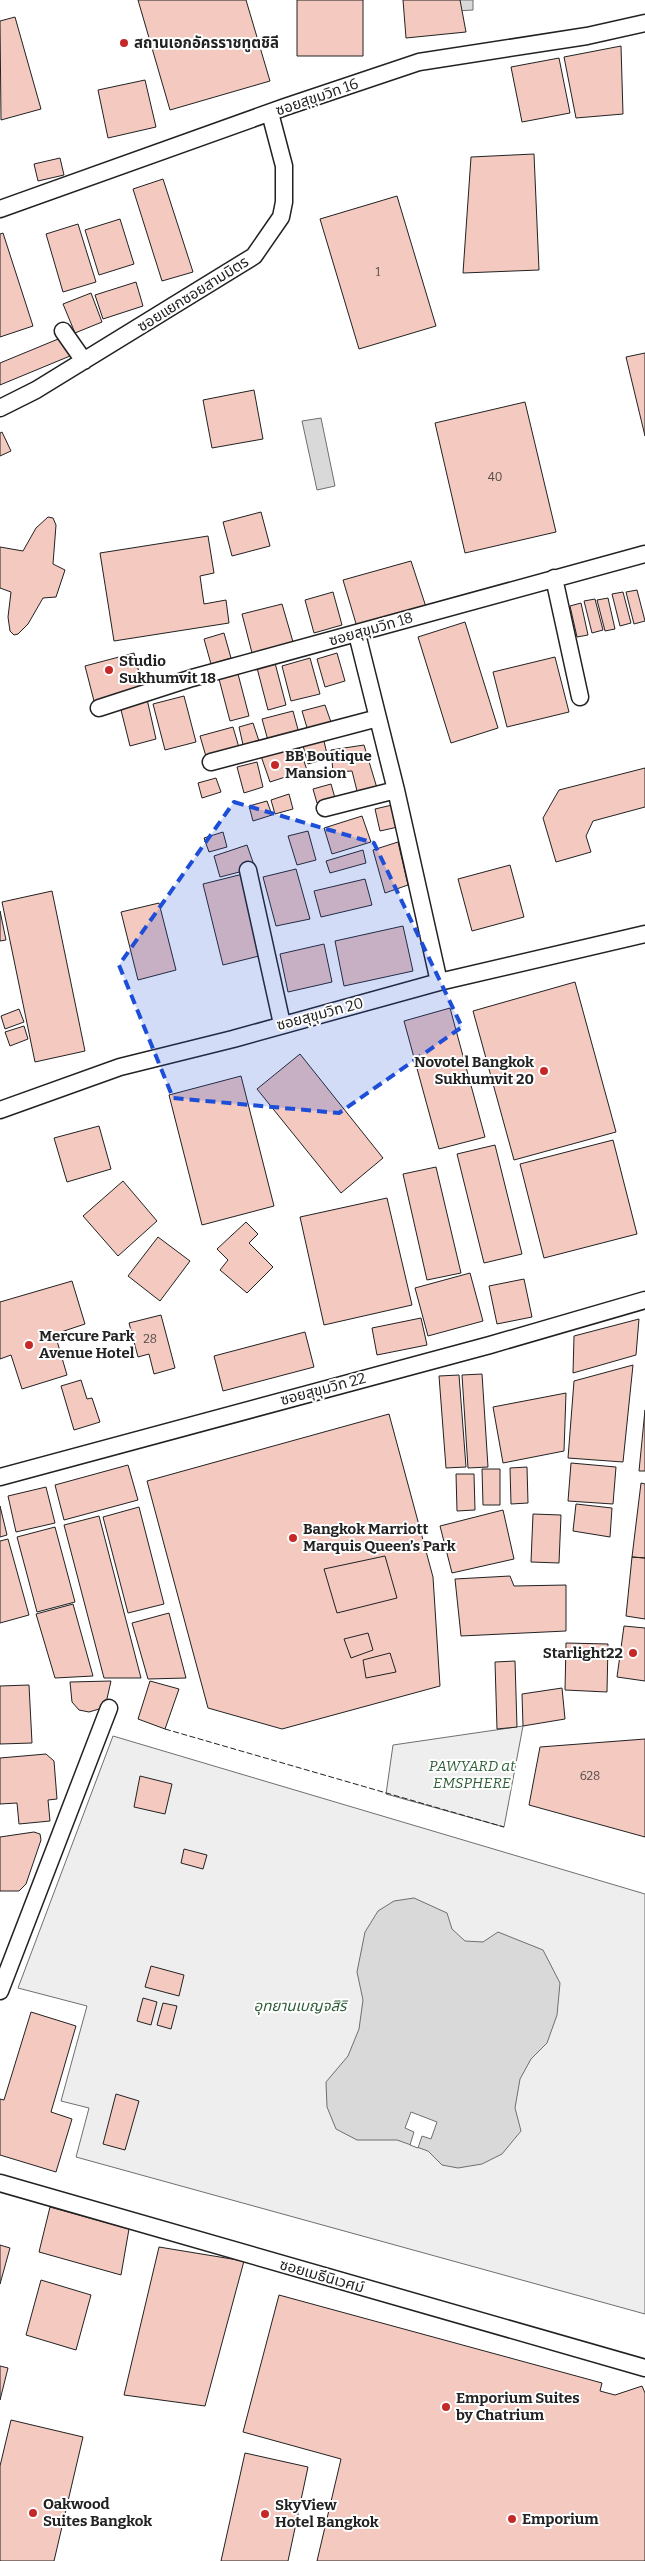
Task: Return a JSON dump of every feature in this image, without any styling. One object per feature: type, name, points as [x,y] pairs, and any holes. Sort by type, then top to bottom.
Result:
[{"type":"street","name":"ซอยสุขุมวิท 16","points":[[0,209],[419,62],[588,36],[645,24]]},
{"type":"street","name":"ซอยแยกซอยสามมิตร","points":[[0,408],[36,390],[254,256],[281,217],[284,202],[284,166],[270,113]]},
{"type":"street","points":[[63,332],[84,361]]},
{"type":"street","name":"ซอยสุขุมวิท 18","points":[[99,708],[192,678],[645,554]]},
{"type":"street","points":[[554,578],[580,697]]},
{"type":"street","points":[[357,634],[396,790],[439,982]]},
{"type":"street","points":[[211,762],[378,718]]},
{"type":"street","points":[[325,808],[396,790]]},
{"type":"street","points":[[248,870],[282,1024]]},
{"type":"street","name":"ซอยสุขุมวิท 20","points":[[0,1110],[120,1067],[439,982],[645,934]]},
{"type":"street","name":"ซอยสุขุมวิท 22","points":[[0,1477],[490,1345],[645,1300]]},
{"type":"street","points":[[0,1991],[109,1708]]},
{"type":"street","name":"ซอยเมธีนิเวศม์","points":[[0,2183],[645,2368]]},
{"type":"highlighted area","points":[[234,802],[374,843],[462,1027],[339,1113],[173,1098],[119,965]]},
{"type":"green space","name":"PAWYARD at EMSPHERE","points":[[523,1726],[504,1827],[386,1794],[393,1745]]},
{"type":"green space","name":"อุทยานเบญจสิริ","points":[[113,1736],[645,1894],[645,2314],[76,2157],[89,2108],[61,2101],[87,2006],[18,1988]]},
{"type":"shaded area","points":[[456,0],[473,0],[473,10],[457,11]]},
{"type":"shaded area","points":[[321,418],[335,486],[317,490],[302,421]]},
{"type":"shaded area","points":[[414,1898],[447,1913],[452,1929],[465,1941],[483,1942],[498,1932],[543,1950],[560,1983],[557,2015],[547,2043],[531,2059],[520,2079],[515,2108],[521,2131],[502,2154],[482,2164],[458,2168],[442,2165],[428,2151],[397,2140],[357,2140],[336,2129],[327,2107],[326,2082],[348,2056],[359,2029],[363,2000],[357,1972],[365,1932],[378,1911],[394,1901]]},
{"type":"pier","points":[[411,2112],[437,2122],[431,2139],[422,2136],[418,2148],[410,2145],[414,2132],[405,2128]]},
{"type":"building","points":[[138,0],[246,0],[270,81],[170,110]]},
{"type":"building","points":[[297,0],[363,0],[363,56],[297,56]]},
{"type":"building","points":[[403,0],[460,0],[466,32],[406,38]]},
{"type":"building","points":[[15,17],[41,109],[1,120],[0,21]]},
{"type":"building","points":[[621,46],[623,114],[576,118],[564,57]]},
{"type":"building","points":[[559,58],[570,113],[522,122],[511,67]]},
{"type":"building","points":[[145,80],[156,127],[108,138],[98,90]]},
{"type":"building","points":[[534,154],[539,270],[463,273],[471,157]]},
{"type":"building","points":[[60,158],[64,175],[38,181],[34,164]]},
{"type":"building","points":[[163,179],[193,272],[162,281],[133,189]]},
{"type":"building","points":[[397,196],[436,326],[359,349],[320,219]]},
{"type":"building","points":[[120,219],[134,264],[99,275],[85,230]]},
{"type":"building","points":[[78,224],[96,282],[63,292],[46,234]]},
{"type":"building","points":[[3,233],[33,326],[0,337],[0,234]]},
{"type":"building","points":[[136,282],[143,306],[103,319],[95,295]]},
{"type":"building","points":[[91,293],[102,322],[75,333],[63,304]]},
{"type":"building","points":[[63,337],[70,356],[0,385],[0,363]]},
{"type":"building","points":[[645,353],[645,436],[626,357]]},
{"type":"building","points":[[254,390],[263,439],[212,448],[203,400]]},
{"type":"building","points":[[525,402],[556,532],[465,553],[435,423]]},
{"type":"building","points":[[2,432],[11,451],[0,456],[0,433]]},
{"type":"building","points":[[261,512],[270,546],[232,556],[223,522]]},
{"type":"building","points":[[48,517],[53,518],[56,525],[53,564],[65,570],[56,597],[43,598],[28,624],[18,634],[14,635],[10,631],[8,617],[11,592],[0,588],[0,547],[23,551],[36,528]]},
{"type":"building","points":[[208,536],[214,573],[200,576],[204,604],[226,600],[229,623],[114,641],[100,553]]},
{"type":"building","points":[[411,561],[426,607],[357,627],[343,580]]},
{"type":"building","points":[[637,590],[645,621],[634,624],[626,592]]},
{"type":"building","points":[[333,592],[342,625],[314,633],[305,600]]},
{"type":"building","points":[[623,592],[631,623],[620,626],[612,594]]},
{"type":"building","points":[[608,598],[615,629],[605,631],[597,600]]},
{"type":"building","points":[[595,599],[603,630],[592,633],[584,601]]},
{"type":"building","points":[[581,603],[588,635],[577,637],[570,606]]},
{"type":"building","points":[[282,604],[293,642],[252,653],[242,614]]},
{"type":"building","points":[[465,622],[498,728],[451,743],[418,637]]},
{"type":"building","points":[[224,633],[231,658],[211,664],[204,639]]},
{"type":"building","points":[[134,653],[143,688],[94,701],[85,666]]},
{"type":"building","points":[[337,653],[345,681],[325,687],[317,659]]},
{"type":"building","points":[[555,657],[569,712],[507,727],[493,672]]},
{"type":"building","points":[[310,658],[320,694],[291,701],[282,666]]},
{"type":"building","points":[[275,663],[286,705],[268,710],[257,668]]},
{"type":"building","points":[[238,674],[249,716],[230,721],[219,679]]},
{"type":"building","points":[[184,696],[196,742],[165,750],[153,704]]},
{"type":"building","points":[[147,699],[156,739],[130,746],[120,706]]},
{"type":"building","points":[[325,705],[332,725],[308,731],[302,711]]},
{"type":"building","points":[[293,711],[300,737],[269,744],[262,719]]},
{"type":"building","points":[[253,723],[260,744],[244,749],[239,727]]},
{"type":"building","points":[[233,727],[240,751],[207,760],[200,736]]},
{"type":"building","points":[[323,737],[328,758],[308,764],[302,742]]},
{"type":"building","points":[[298,744],[307,770],[270,782],[261,756]]},
{"type":"building","points":[[364,745],[377,788],[359,799],[352,771],[333,772],[331,750]]},
{"type":"building","points":[[257,762],[263,787],[244,793],[237,767]]},
{"type":"building","points":[[645,768],[645,807],[593,821],[586,836],[591,852],[556,862],[543,818],[559,790]]},
{"type":"building","points":[[216,778],[221,792],[202,798],[198,783]]},
{"type":"building","points":[[331,784],[335,798],[317,803],[313,789]]},
{"type":"building","points":[[289,794],[293,809],[275,814],[271,800]]},
{"type":"building","points":[[267,801],[272,815],[253,821],[249,806]]},
{"type":"building","points":[[392,805],[398,827],[380,831],[375,809]]},
{"type":"building","points":[[362,816],[371,842],[332,854],[324,828]]},
{"type":"building","points":[[308,831],[316,860],[297,865],[288,836]]},
{"type":"building","points":[[223,832],[227,847],[209,852],[204,838]]},
{"type":"building","points":[[398,842],[408,885],[385,893],[373,850]]},
{"type":"building","points":[[247,845],[255,868],[220,877],[214,856]]},
{"type":"building","points":[[363,850],[366,863],[330,873],[326,861]]},
{"type":"building","points":[[510,865],[524,917],[472,931],[458,879]]},
{"type":"building","points":[[296,869],[310,919],[276,926],[263,877]]},
{"type":"building","points":[[243,874],[263,955],[223,965],[203,884]]},
{"type":"building","points":[[365,879],[372,905],[321,917],[314,891]]},
{"type":"building","points":[[52,891],[85,1051],[35,1062],[2,902]]},
{"type":"building","points":[[159,903],[176,970],[138,980],[121,912]]},
{"type":"building","points":[[0,911],[6,940],[0,941]]},
{"type":"building","points":[[403,926],[413,971],[344,986],[335,941]]},
{"type":"building","points":[[324,944],[332,982],[288,992],[280,954]]},
{"type":"building","name":"Novotel Bangkok Sukhumvit 20","points":[[575,982],[616,1132],[514,1160],[473,1011]]},
{"type":"building","points":[[450,1008],[485,1137],[439,1149],[404,1021]]},
{"type":"building","points":[[19,1009],[24,1022],[5,1029],[1,1016]]},
{"type":"building","points":[[24,1026],[28,1039],[10,1046],[5,1032]]},
{"type":"building","points":[[300,1054],[383,1158],[341,1193],[257,1089]]},
{"type":"building","points":[[241,1076],[274,1206],[202,1225],[169,1095]]},
{"type":"building","points":[[99,1126],[111,1169],[67,1182],[54,1138]]},
{"type":"building","points":[[613,1140],[637,1234],[544,1258],[520,1164]]},
{"type":"building","points":[[495,1145],[522,1254],[484,1263],[457,1154]]},
{"type":"building","points":[[436,1167],[461,1273],[427,1280],[403,1174]]},
{"type":"building","points":[[123,1181],[157,1221],[118,1256],[83,1216]]},
{"type":"building","points":[[387,1198],[412,1305],[324,1325],[300,1217]]},
{"type":"building","points":[[246,1222],[258,1234],[249,1243],[273,1267],[247,1293],[220,1270],[228,1260],[217,1249]]},
{"type":"building","points":[[158,1237],[190,1261],[160,1301],[128,1276]]},
{"type":"building","points":[[470,1273],[483,1321],[428,1336],[415,1288]]},
{"type":"building","points":[[524,1279],[532,1317],[497,1324],[489,1286]]},
{"type":"building","name":"Mercure Park Avenue Hotel","points":[[72,1281],[85,1324],[55,1334],[67,1375],[22,1389],[11,1355],[0,1359],[0,1302]]},
{"type":"building","points":[[161,1315],[175,1368],[154,1374],[149,1354],[138,1357],[129,1323]]},
{"type":"building","points":[[421,1318],[427,1345],[377,1355],[372,1328]]},
{"type":"building","points":[[639,1319],[636,1355],[573,1373],[574,1336]]},
{"type":"building","points":[[305,1332],[314,1367],[223,1391],[214,1356]]},
{"type":"building","points":[[633,1365],[623,1462],[568,1458],[574,1381]]},
{"type":"building","points":[[482,1374],[488,1467],[468,1468],[462,1375]]},
{"type":"building","points":[[459,1375],[466,1467],[446,1468],[439,1376]]},
{"type":"building","points":[[81,1380],[87,1399],[92,1398],[100,1422],[74,1430],[61,1386]]},
{"type":"building","points":[[566,1393],[564,1451],[503,1463],[493,1407]]},
{"type":"building","points":[[645,1410],[645,1471],[639,1471]]},
{"type":"building","name":"Bangkok Marriott Marquis Queen’s Park","points":[[389,1414],[433,1577],[440,1686],[282,1729],[208,1708],[147,1481]]},
{"type":"building","points":[[571,1463],[616,1467],[613,1504],[568,1501]]},
{"type":"building","points":[[128,1465],[138,1500],[64,1520],[55,1485]]},
{"type":"building","points":[[527,1467],[528,1503],[511,1504],[510,1468]]},
{"type":"building","points":[[482,1469],[500,1469],[500,1505],[483,1505]]},
{"type":"building","points":[[456,1474],[474,1474],[475,1510],[457,1511]]},
{"type":"building","points":[[641,1483],[645,1484],[645,1558],[632,1557]]},
{"type":"building","points":[[46,1487],[55,1523],[16,1532],[8,1496]]},
{"type":"building","points":[[576,1504],[612,1508],[610,1537],[573,1531]]},
{"type":"building","points":[[0,1506],[7,1535],[0,1537]]},
{"type":"building","points":[[139,1507],[164,1604],[128,1613],[103,1517]]},
{"type":"building","points":[[503,1510],[514,1559],[452,1573],[440,1526]]},
{"type":"building","points":[[533,1514],[561,1515],[559,1563],[531,1562]]},
{"type":"building","points":[[99,1516],[141,1678],[104,1678],[64,1525]]},
{"type":"building","points":[[55,1527],[75,1602],[37,1612],[17,1537]]},
{"type":"building","points":[[8,1539],[29,1615],[0,1623],[0,1541]]},
{"type":"building","points":[[385,1556],[397,1598],[337,1613],[324,1569]]},
{"type":"building","points":[[632,1557],[645,1558],[645,1619],[626,1616]]},
{"type":"building","points":[[510,1576],[514,1586],[566,1585],[566,1631],[461,1636],[455,1579]]},
{"type":"building","points":[[73,1604],[93,1676],[55,1678],[36,1614]]},
{"type":"building","points":[[169,1613],[186,1678],[148,1679],[132,1623]]},
{"type":"building","name":"Starlight22","points":[[624,1626],[645,1628],[645,1681],[617,1677]]},
{"type":"building","points":[[368,1633],[373,1650],[351,1658],[344,1639]]},
{"type":"building","points":[[566,1643],[608,1644],[607,1692],[565,1690]]},
{"type":"building","points":[[390,1653],[396,1672],[366,1678],[363,1660]]},
{"type":"building","points":[[515,1661],[517,1727],[497,1729],[495,1662]]},
{"type":"building","points":[[111,1681],[106,1703],[99,1709],[89,1712],[79,1710],[72,1702],[70,1682]]},
{"type":"building","points":[[150,1681],[179,1689],[165,1729],[138,1719]]},
{"type":"building","points":[[29,1685],[32,1743],[0,1744],[0,1686]]},
{"type":"building","points":[[562,1688],[565,1719],[523,1726],[522,1694]]},
{"type":"building","points":[[645,1739],[645,1837],[529,1805],[540,1747]]},
{"type":"building","points":[[46,1754],[54,1761],[57,1799],[48,1800],[50,1821],[19,1824],[17,1803],[0,1804],[0,1758]]},
{"type":"building","points":[[140,1776],[172,1784],[165,1814],[134,1807]]},
{"type":"building","points":[[34,1832],[40,1834],[41,1840],[26,1884],[19,1891],[0,1891],[0,1837]]},
{"type":"building","points":[[184,1849],[207,1855],[203,1869],[181,1863]]},
{"type":"building","points":[[151,1966],[184,1975],[179,1996],[145,1987]]},
{"type":"building","points":[[143,1998],[157,2002],[151,2025],[137,2021]]},
{"type":"building","points":[[163,2003],[177,2006],[171,2029],[157,2025]]},
{"type":"building","points":[[31,2012],[76,2026],[51,2112],[72,2119],[56,2172],[0,2155],[0,2099],[4,2100]]},
{"type":"building","points":[[116,2094],[139,2101],[125,2150],[103,2144]]},
{"type":"building","points":[[50,2207],[129,2229],[121,2275],[39,2252]]},
{"type":"building","points":[[0,2245],[10,2248],[0,2284]]},
{"type":"building","points":[[159,2247],[244,2261],[205,2406],[124,2395]]},
{"type":"building","points":[[41,2280],[91,2295],[76,2350],[26,2335]]},
{"type":"building","name":"Emporium","points":[[279,2295],[602,2383],[600,2391],[615,2395],[642,2386],[645,2393],[645,2561],[317,2561],[341,2459],[243,2432]]},
{"type":"building","points":[[0,2366],[8,2368],[0,2400]]},
{"type":"building","name":"Oakwood Suites Bangkok","points":[[11,2420],[83,2437],[54,2561],[0,2561],[0,2466]]},
{"type":"building","name":"SkyView Hotel Bangkok","points":[[245,2453],[308,2467],[288,2561],[221,2561]]},
{"type":"fence","points":[[165,1729],[504,1827]]},
{"type":"place","name":"สถานเอกอัครราชทูตชิลี","points":[[124,43]]},
{"type":"place","name":"Studio Sukhumvit 18","points":[[109,670]]},
{"type":"place","name":"BB Boutique Mansion","points":[[275,765]]},
{"type":"place","name":"Novotel Bangkok Sukhumvit 20","points":[[544,1071]]},
{"type":"place","name":"Mercure Park Avenue Hotel","points":[[29,1345]]},
{"type":"place","name":"Bangkok Marriott Marquis Queen’s Park","points":[[293,1538]]},
{"type":"place","name":"Starlight22","points":[[633,1653]]},
{"type":"place","name":"Emporium Suites by Chatrium","points":[[446,2407]]},
{"type":"place","name":"Oakwood Suites Bangkok","points":[[33,2513]]},
{"type":"place","name":"SkyView Hotel Bangkok","points":[[265,2514]]},
{"type":"place","name":"Emporium","points":[[512,2519]]}]
